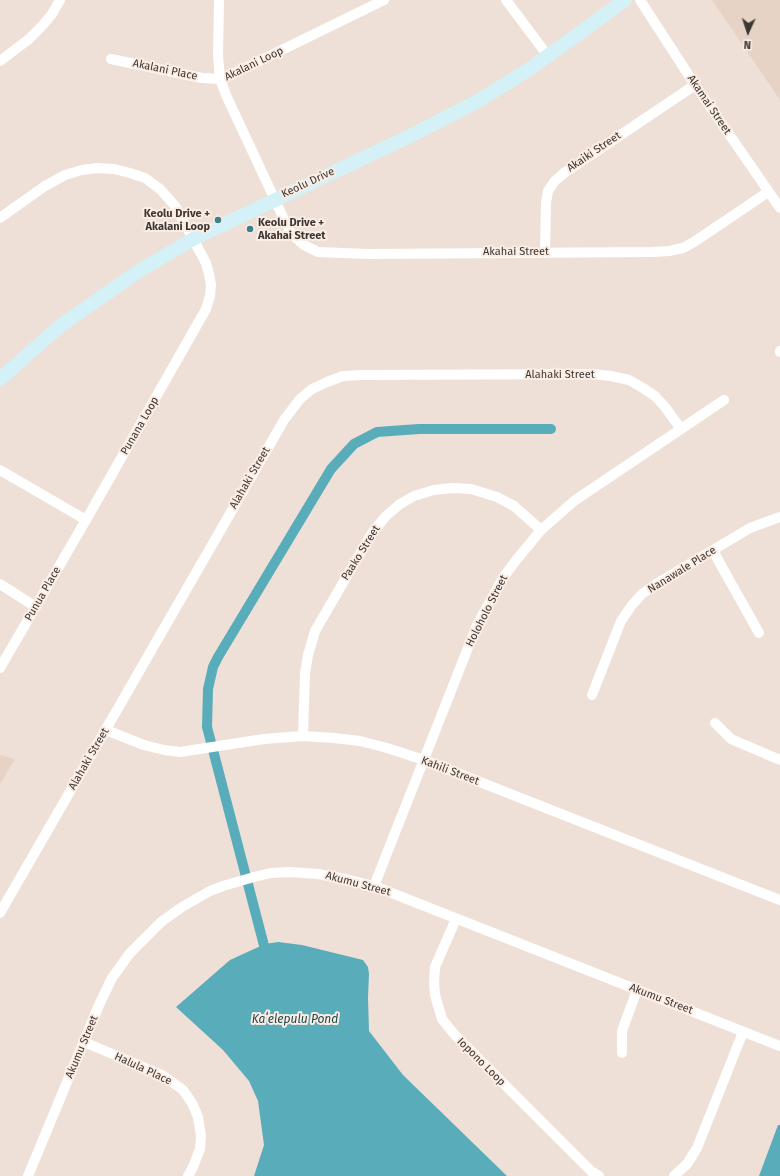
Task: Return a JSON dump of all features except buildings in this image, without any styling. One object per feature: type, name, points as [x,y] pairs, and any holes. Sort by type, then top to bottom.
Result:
[{"type":"main road","name":"Keolu Drive","points":[[0,379],[60,326],[139,271],[193,239],[449,117],[509,83],[625,0]]},
{"type":"street","points":[[0,61],[38,31],[52,14],[60,0]]},
{"type":"street","points":[[219,0],[218,56],[220,79]]},
{"type":"street","name":"Akalani Loop","points":[[274,200],[220,79],[254,64],[384,0]]},
{"type":"street","points":[[506,0],[548,56]]},
{"type":"street","name":"Akamai Street","points":[[640,0],[695,85],[780,208]]},
{"type":"street","name":"Akalani Place","points":[[111,59],[202,78],[220,79]]},
{"type":"street","name":"Akaiki Street","points":[[545,252],[546,202],[548,192],[554,182],[564,173],[695,85]]},
{"type":"street","name":"Punana Loop","points":[[0,218],[45,186],[65,175],[82,170],[97,168],[114,169],[145,178],[160,189],[175,206],[206,263],[211,285],[210,296],[206,309],[86,520]]},
{"type":"street","name":"Akahai Street","points":[[274,200],[289,230],[304,245],[318,252],[368,254],[653,252],[682,248],[694,242],[768,192]]},
{"type":"street","name":"Alahaki Street","points":[[0,913],[284,420],[300,399],[312,389],[343,376],[363,375],[592,374],[611,376],[629,380],[655,396],[681,429]]},
{"type":"street","name":"Holoholo Street","points":[[374,886],[477,625],[503,578],[541,530],[574,501],[724,400]]},
{"type":"street","points":[[0,470],[86,520]]},
{"type":"street","name":"Paako Street","points":[[303,736],[305,673],[308,655],[315,631],[372,533],[386,516],[400,504],[414,496],[434,490],[452,488],[471,489],[497,497],[514,506],[541,530]]},
{"type":"street","name":"Nanawale Place","points":[[592,695],[620,621],[642,594],[656,584],[750,528],[780,517]]},
{"type":"street","name":"Punua Place","points":[[0,668],[86,520]]},
{"type":"street","points":[[713,550],[759,633]]},
{"type":"street","points":[[0,584],[36,607]]},
{"type":"street","points":[[715,723],[731,739],[780,760]]},
{"type":"street","name":"Kahili Street","points":[[106,730],[144,745],[180,752],[228,743],[303,736],[360,741],[424,760],[780,900]]},
{"type":"street","name":"Akumu Street","points":[[28,1176],[99,1005],[112,978],[130,953],[161,922],[182,907],[210,891],[271,873],[290,872],[318,874],[374,886],[780,1046]]},
{"type":"street","name":"Iopono Loop","points":[[456,918],[436,968],[434,982],[435,995],[442,1019],[454,1034],[591,1170],[599,1176]]},
{"type":"street","points":[[622,1053],[622,1031],[637,990]]},
{"type":"street","points":[[674,1176],[687,1164],[697,1148],[743,1032]]},
{"type":"street","name":"Halula Place","points":[[84,1042],[162,1075],[183,1090],[192,1103],[198,1117],[201,1136],[200,1149],[188,1176]]},
{"type":"shaded area","points":[[712,0],[780,0],[780,100]]},
{"type":"shaded area","points":[[0,755],[15,759],[0,784]]},
{"type":"water","name":"Kaʻelepulu Pond","points":[[278,942],[302,945],[363,960],[368,967],[369,974],[369,1031],[403,1075],[507,1176],[254,1176],[264,1145],[258,1101],[249,1081],[223,1050],[176,1007],[230,960],[265,944]]},
{"type":"water","points":[[778,1125],[780,1125],[780,1176],[759,1176]]},
{"type":"waterway","points":[[267,957],[207,727],[208,689],[213,667],[218,657],[331,469],[354,444],[377,432],[419,429],[551,429]]},
{"type":"place","name":"Keolu Drive + Akalani Loop","points":[[218,220]]},
{"type":"place","name":"Keolu Drive + Akahai Street","points":[[250,229]]}]
